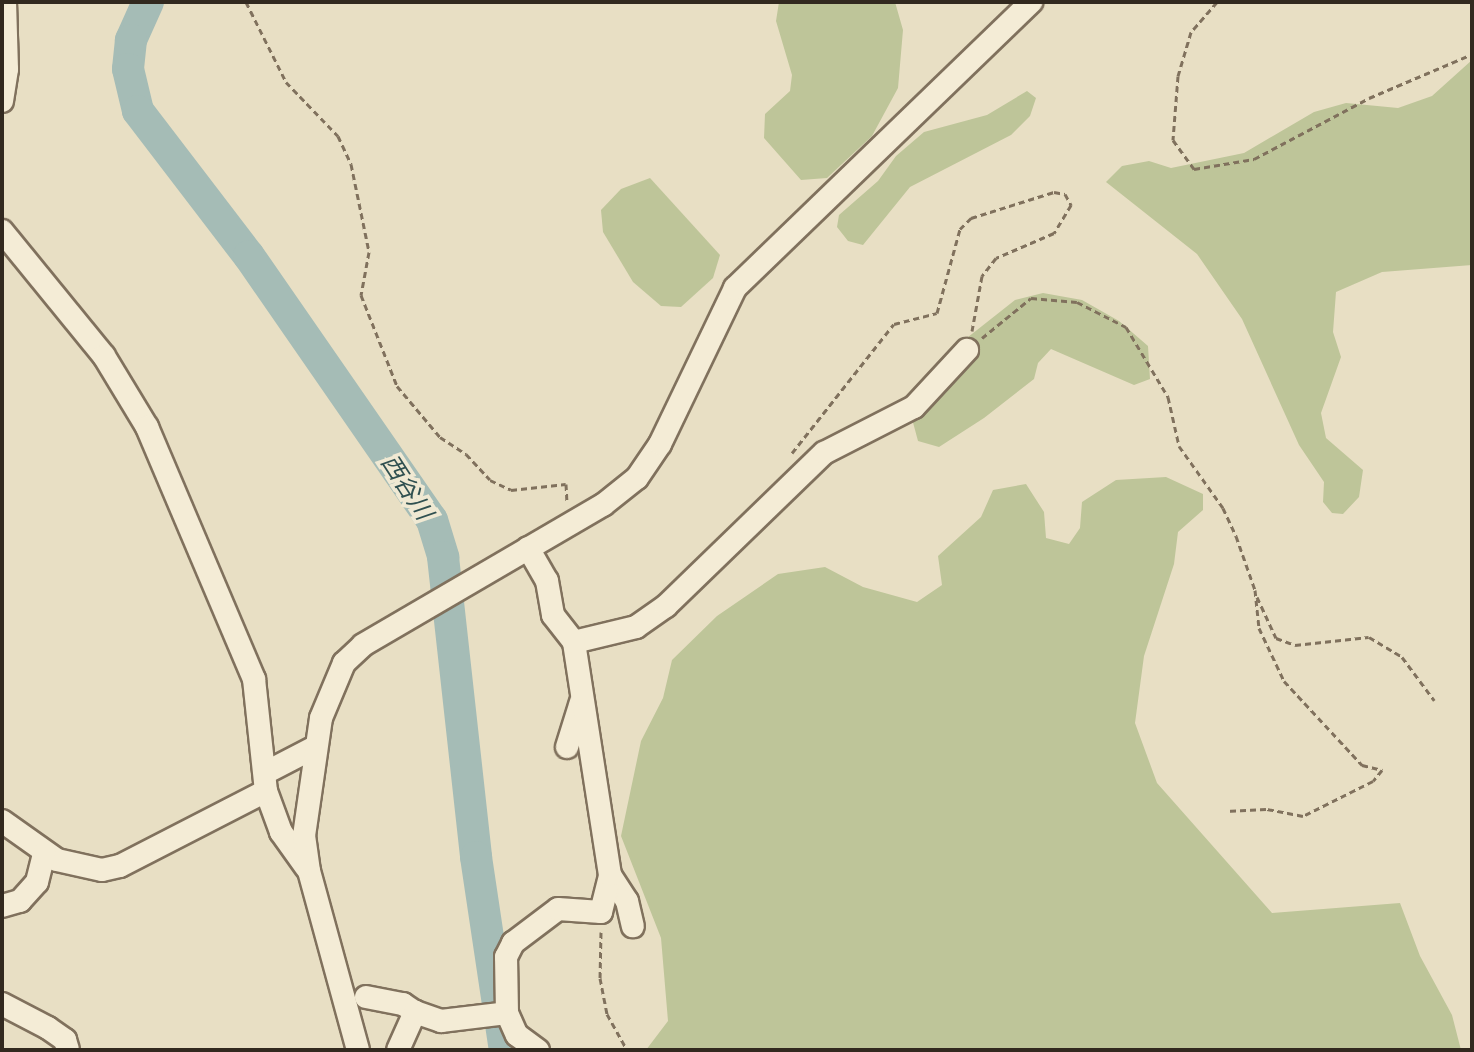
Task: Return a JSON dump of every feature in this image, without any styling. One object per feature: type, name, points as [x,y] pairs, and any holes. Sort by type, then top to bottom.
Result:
[{"type":"street","points":[[2,101],[7,69],[5,2]]},
{"type":"street","points":[[358,1050],[309,871],[304,836],[315,747],[331,684],[344,663],[363,645],[570,525],[637,478],[660,444],[735,288],[1034,5]]},
{"type":"street","points":[[2,231],[104,356],[147,427],[254,679],[265,782],[281,832],[309,871]]},
{"type":"street","points":[[574,642],[636,627],[666,606],[824,453],[914,407],[967,350]]},
{"type":"street","points":[[528,548],[547,581],[553,615],[574,642],[610,875],[601,912],[558,909],[513,943],[506,957],[500,1014],[517,1035],[538,1050]]},
{"type":"street","points":[[567,747],[581,701]]},
{"type":"street","points":[[2,821],[44,853],[102,870],[120,866],[265,782],[315,747]]},
{"type":"street","points":[[2,906],[20,901],[37,882],[44,853]]},
{"type":"street","points":[[610,875],[627,901],[633,926]]},
{"type":"street","points":[[366,997],[403,1004],[415,1012],[441,1021],[500,1014]]},
{"type":"street","points":[[2,1004],[48,1028],[65,1040],[68,1050]]},
{"type":"street","points":[[398,1050],[415,1012]]},
{"type":"path","points":[[246,2],[286,82],[338,136],[351,164],[369,252],[361,295],[397,386],[440,437],[466,454],[490,480],[511,490],[566,484],[570,525]]},
{"type":"path","points":[[1217,2],[1191,32],[1178,76],[1173,140],[1194,169],[1254,159],[1369,98],[1472,54]]},
{"type":"path","points":[[790,460],[810,426],[844,392],[894,324],[937,313],[960,229],[971,218],[1054,192],[1065,194],[1071,205],[1054,233],[996,258],[982,276],[967,350]]},
{"type":"path","points":[[967,350],[1031,298],[1077,302],[1126,327],[1168,397],[1179,446],[1223,508],[1266,626],[1276,638],[1305,645],[1369,637],[1402,657],[1434,700]]},
{"type":"path","points":[[1226,811],[1266,809],[1303,816],[1373,781],[1382,770],[1362,765],[1300,704],[1259,628],[1255,590]]},
{"type":"path","points":[[601,912],[600,978],[607,1014],[627,1050]]},
{"type":"green space","points":[[779,2],[895,2],[903,30],[898,88],[872,136],[827,178],[801,180],[764,138],[765,114],[790,91],[792,75],[776,21]]},
{"type":"green space","points":[[1472,60],[1472,265],[1382,272],[1336,292],[1333,332],[1341,357],[1321,413],[1326,438],[1363,470],[1359,497],[1343,514],[1332,513],[1323,502],[1324,482],[1299,445],[1242,319],[1197,254],[1106,182],[1122,166],[1149,161],[1171,168],[1244,153],[1314,112],[1346,103],[1398,108],[1432,96]]},
{"type":"green space","points":[[1027,91],[1036,98],[1030,116],[1011,135],[910,187],[863,245],[848,241],[837,227],[839,215],[878,181],[896,156],[924,132],[987,115]]},
{"type":"green space","points":[[650,178],[720,255],[713,278],[681,307],[661,306],[633,282],[603,232],[601,210],[621,189]]},
{"type":"green space","points":[[1043,293],[1082,300],[1119,321],[1148,346],[1150,379],[1134,385],[1051,349],[1038,363],[1034,379],[984,418],[939,447],[918,441],[911,415],[958,345],[1015,300]]},
{"type":"green space","points":[[1166,477],[1203,494],[1203,510],[1178,532],[1174,564],[1144,656],[1135,723],[1157,783],[1272,913],[1400,903],[1420,956],[1452,1015],[1461,1050],[646,1050],[668,1021],[661,938],[621,836],[641,741],[663,698],[672,660],[717,616],[778,574],[825,567],[863,587],[917,602],[942,585],[938,556],[981,517],[993,490],[1026,484],[1044,512],[1046,538],[1069,544],[1080,528],[1082,502],[1116,480]]},
{"type":"waterway","name":"西谷川","points":[[148,2],[131,40],[128,69],[138,111],[249,256],[432,520],[443,557],[476,857],[505,1050]]}]
